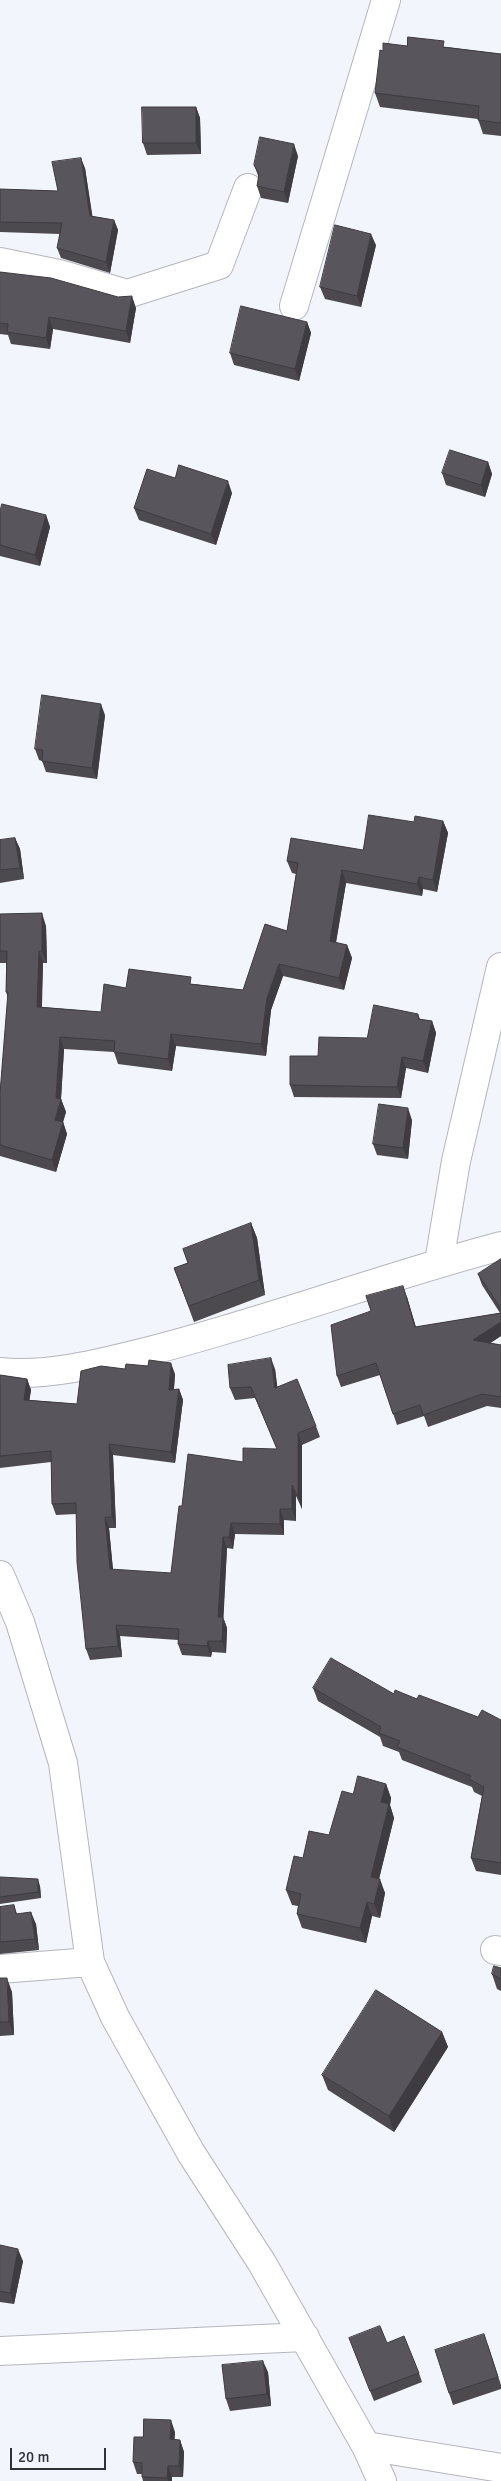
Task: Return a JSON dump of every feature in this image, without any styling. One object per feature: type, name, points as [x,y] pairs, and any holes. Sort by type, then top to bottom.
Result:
[{"type":"street","points":[[294,306],[386,0]]},
{"type":"street","points":[[0,262],[59,274],[128,294],[219,265],[248,188]]},
{"type":"street","points":[[440,1262],[456,1161],[501,967]]},
{"type":"street","points":[[0,1372],[81,1368],[193,1340],[440,1262],[501,1246]]},
{"type":"street","points":[[0,1575],[20,1622],[63,1763],[90,1962],[115,2017],[191,2153],[262,2263],[366,2446],[382,2481]]},
{"type":"street","points":[[0,1969],[90,1962]]},
{"type":"street","points":[[0,2352],[305,2337]]},
{"type":"street","points":[[366,2446],[501,2468]]},
{"type":"building","points":[[408,37],[444,41],[443,47],[501,54],[501,123],[478,120],[479,106],[375,93],[380,50],[383,51],[383,43],[407,46]]},
{"type":"building","points":[[142,107],[196,107],[196,143],[143,143]]},
{"type":"building","points":[[260,137],[294,144],[284,192],[257,186],[259,174],[254,165]]},
{"type":"building","points":[[81,158],[90,216],[114,220],[106,262],[57,248],[62,223],[0,222],[0,189],[58,191],[52,162]]},
{"type":"building","points":[[335,225],[371,234],[357,296],[320,287]]},
{"type":"building","points":[[0,272],[51,278],[118,297],[132,296],[126,331],[49,317],[46,338],[7,332],[8,324],[0,323]]},
{"type":"building","points":[[241,306],[307,322],[295,369],[230,353]]},
{"type":"building","points":[[450,450],[488,462],[481,485],[442,473]]},
{"type":"building","points":[[179,465],[228,481],[211,534],[134,508],[147,469],[175,478]]},
{"type":"building","points":[[2,504],[46,515],[35,555],[0,545],[0,512]]},
{"type":"building","points":[[42,695],[101,704],[92,768],[42,761],[43,750],[35,749]]},
{"type":"building","points":[[369,815],[414,822],[415,816],[443,821],[433,880],[419,877],[417,884],[342,870],[330,941],[347,945],[339,978],[279,964],[267,998],[261,1044],[171,1034],[168,1059],[114,1052],[115,1041],[60,1037],[56,1098],[61,1099],[55,1120],[63,1122],[52,1160],[0,1145],[0,1093],[8,992],[6,992],[7,951],[0,951],[0,914],[42,913],[42,951],[39,951],[37,1007],[101,1012],[104,984],[126,988],[129,969],[191,977],[190,984],[243,990],[265,924],[287,931],[298,863],[287,861],[291,838],[363,850]]},
{"type":"building","points":[[15,838],[20,868],[0,870],[0,840]]},
{"type":"building","points":[[374,1005],[418,1014],[418,1019],[432,1021],[423,1061],[402,1057],[397,1087],[290,1085],[290,1056],[318,1056],[319,1037],[367,1038]]},
{"type":"building","points":[[379,1104],[408,1108],[403,1148],[373,1144]]},
{"type":"building","points":[[251,1223],[259,1280],[189,1306],[174,1268],[188,1263],[183,1249]]},
{"type":"building","points":[[501,1259],[501,1309],[478,1274]]},
{"type":"building","points":[[403,1286],[415,1327],[501,1313],[501,1322],[473,1340],[501,1345],[501,1397],[482,1394],[423,1415],[420,1405],[393,1414],[376,1363],[337,1376],[331,1325],[371,1311],[366,1296]]},
{"type":"building","points":[[271,1358],[275,1388],[297,1379],[316,1426],[298,1433],[298,1497],[292,1485],[292,1509],[280,1509],[280,1524],[231,1523],[229,1537],[223,1537],[218,1617],[223,1617],[222,1641],[208,1641],[207,1646],[178,1644],[179,1629],[116,1625],[118,1646],[86,1649],[77,1562],[76,1503],[52,1504],[51,1451],[0,1456],[0,1375],[27,1379],[24,1400],[77,1404],[81,1371],[101,1366],[125,1369],[126,1364],[148,1366],[149,1360],[171,1363],[169,1390],[179,1389],[171,1452],[109,1444],[112,1517],[105,1517],[110,1569],[171,1573],[179,1506],[182,1506],[188,1454],[243,1462],[243,1448],[277,1449],[251,1387],[230,1388],[228,1365]]},
{"type":"building","points":[[331,1658],[394,1694],[395,1690],[417,1699],[419,1695],[478,1717],[482,1710],[501,1720],[501,1863],[471,1858],[484,1787],[469,1779],[471,1776],[397,1747],[400,1741],[379,1733],[381,1727],[313,1688]]},
{"type":"building","points":[[358,1776],[386,1784],[381,1802],[389,1804],[371,1877],[380,1879],[374,1904],[367,1902],[360,1928],[297,1914],[301,1894],[286,1890],[294,1856],[303,1858],[309,1831],[329,1835],[342,1791],[353,1794]]},
{"type":"building","points":[[0,1877],[38,1879],[38,1892],[0,1897]]},
{"type":"building","points":[[14,1905],[16,1914],[31,1912],[35,1939],[0,1942],[0,1907]]},
{"type":"building","points":[[494,1966],[501,1968],[501,1979],[492,1974]]},
{"type":"building","points":[[0,1978],[7,1978],[9,2022],[0,2022]]},
{"type":"building","points":[[376,1990],[442,2032],[389,2116],[322,2075]]},
{"type":"building","points":[[0,2245],[18,2249],[10,2293],[0,2291]]},
{"type":"building","points":[[380,2326],[387,2343],[404,2336],[419,2373],[370,2391],[349,2338]]},
{"type":"building","points":[[484,2334],[498,2377],[449,2393],[435,2350]]},
{"type":"building","points":[[263,2361],[267,2394],[226,2399],[222,2365]]},
{"type":"building","points":[[144,2419],[171,2420],[170,2439],[180,2440],[179,2466],[168,2466],[167,2478],[142,2477],[142,2463],[133,2462],[134,2437],[143,2437]]}]
